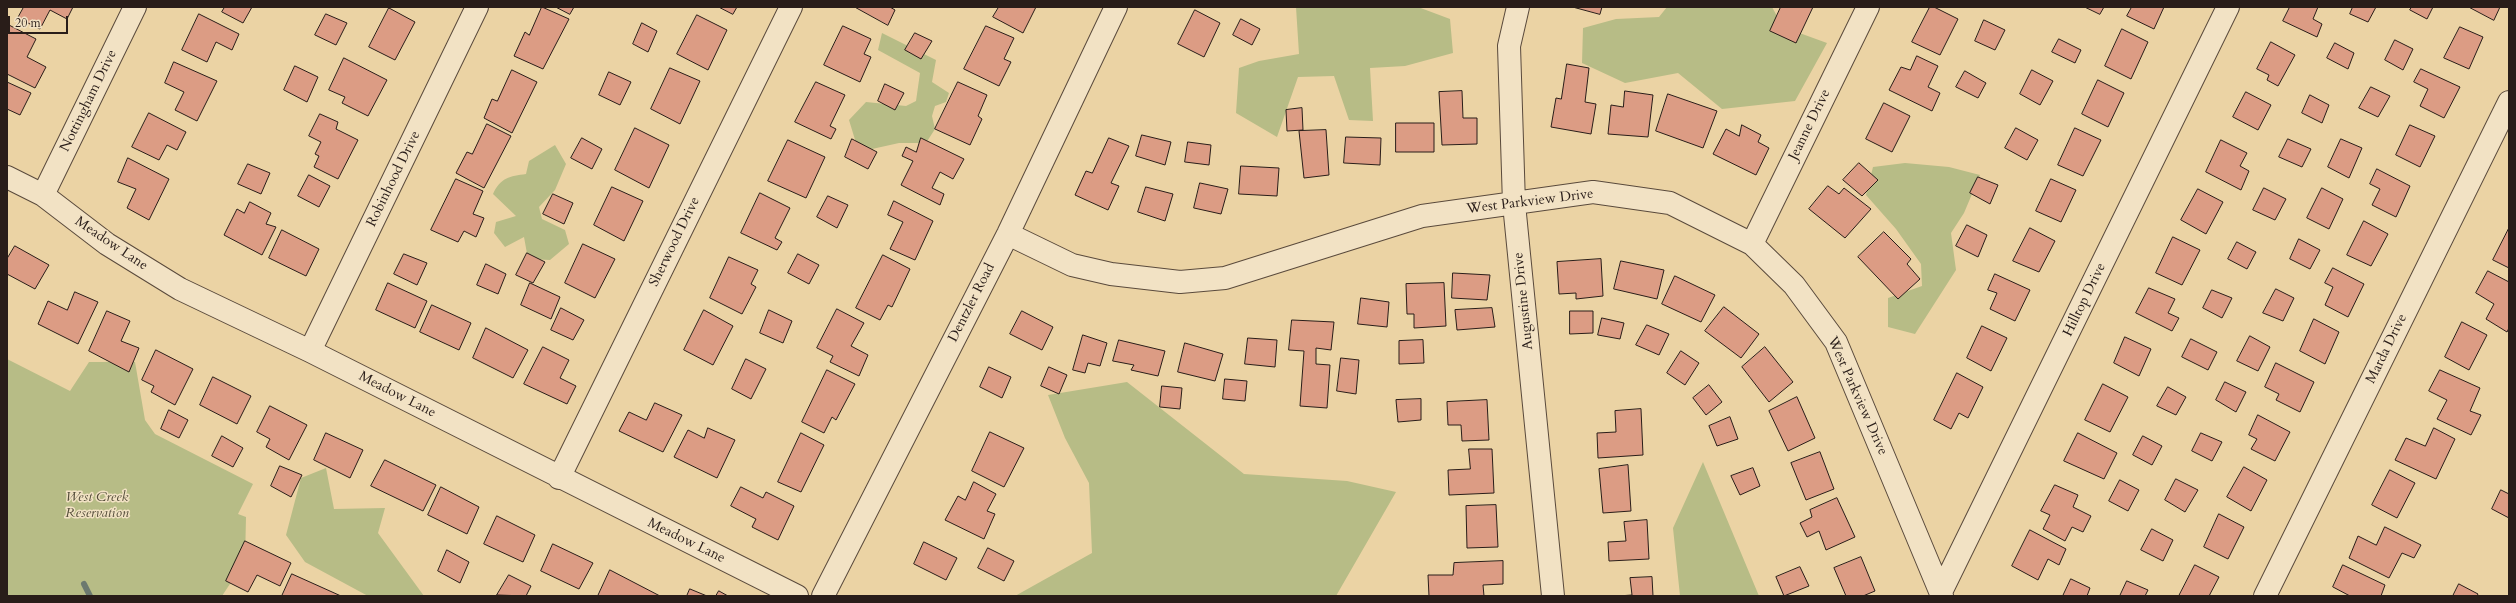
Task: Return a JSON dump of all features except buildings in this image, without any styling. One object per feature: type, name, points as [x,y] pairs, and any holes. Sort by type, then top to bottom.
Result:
[{"type":"street","name":"Nottingham Drive","points":[[42,196],[135,7]]},
{"type":"street","name":"Robinhood Drive","points":[[310,351],[477,7]]},
{"type":"street","name":"Sherwood Drive","points":[[559,478],[791,7]]},
{"type":"street","name":"Dentzler Road","points":[[823,596],[1008,234],[1116,7]]},
{"type":"street","name":"Augustine Drive","points":[[1518,7],[1509,46],[1514,204],[1553,596]]},
{"type":"street","name":"Jeanne Drive","points":[[1752,244],[1868,7]]},
{"type":"street","name":"Hilltop Drive","points":[[1942,594],[2228,7]]},
{"type":"street","name":"Marda Drive","points":[[2266,596],[2509,102]]},
{"type":"street","name":"Meadow Lane","points":[[7,177],[42,196],[107,244],[180,289],[310,351],[559,478],[797,596]]},
{"type":"street","name":"West Parkview Drive","points":[[1008,234],[1072,265],[1111,274],[1180,282],[1225,278],[1422,216],[1593,192],[1670,203],[1752,244],[1794,285],[1836,342],[1942,594]]},
{"type":"green space","points":[[1296,7],[1418,7],[1450,19],[1453,53],[1405,66],[1370,68],[1373,121],[1349,120],[1334,76],[1298,77],[1277,137],[1236,113],[1239,68],[1259,61],[1299,54]]},
{"type":"green space","points":[[1667,7],[1772,7],[1783,27],[1827,43],[1795,101],[1722,109],[1678,73],[1625,83],[1582,63],[1583,28],[1616,19],[1659,17]]},
{"type":"green space","points":[[882,33],[936,60],[932,82],[949,93],[946,102],[935,106],[932,116],[935,129],[926,143],[899,143],[872,149],[856,143],[849,120],[866,102],[906,106],[916,101],[920,73],[878,50]]},
{"type":"green space","points":[[555,145],[566,164],[555,190],[539,207],[542,219],[565,230],[569,244],[550,260],[528,259],[524,237],[505,247],[494,233],[496,222],[516,216],[493,194],[502,181],[510,177],[526,174],[529,161]]},
{"type":"green space","points":[[1905,163],[1949,167],[1980,175],[1964,213],[1951,233],[1956,270],[1915,334],[1888,327],[1888,298],[1922,286],[1921,264],[1896,229],[1866,195],[1873,167]]},
{"type":"green space","name":"West Creek Reservation","points":[[7,359],[70,391],[89,362],[135,362],[145,420],[155,434],[253,484],[238,514],[246,517],[245,561],[222,596],[7,596]]},
{"type":"green space","points":[[1127,382],[1244,474],[1347,481],[1396,492],[1336,596],[1015,596],[1092,553],[1089,483],[1065,438],[1048,395]]},
{"type":"green space","points":[[1703,462],[1759,596],[1680,596],[1673,528]]},
{"type":"green space","points":[[326,468],[334,509],[385,508],[378,533],[424,596],[368,596],[305,562],[286,535],[301,478]]},
{"type":"waterway","points":[[84,584],[90,596]]}]
